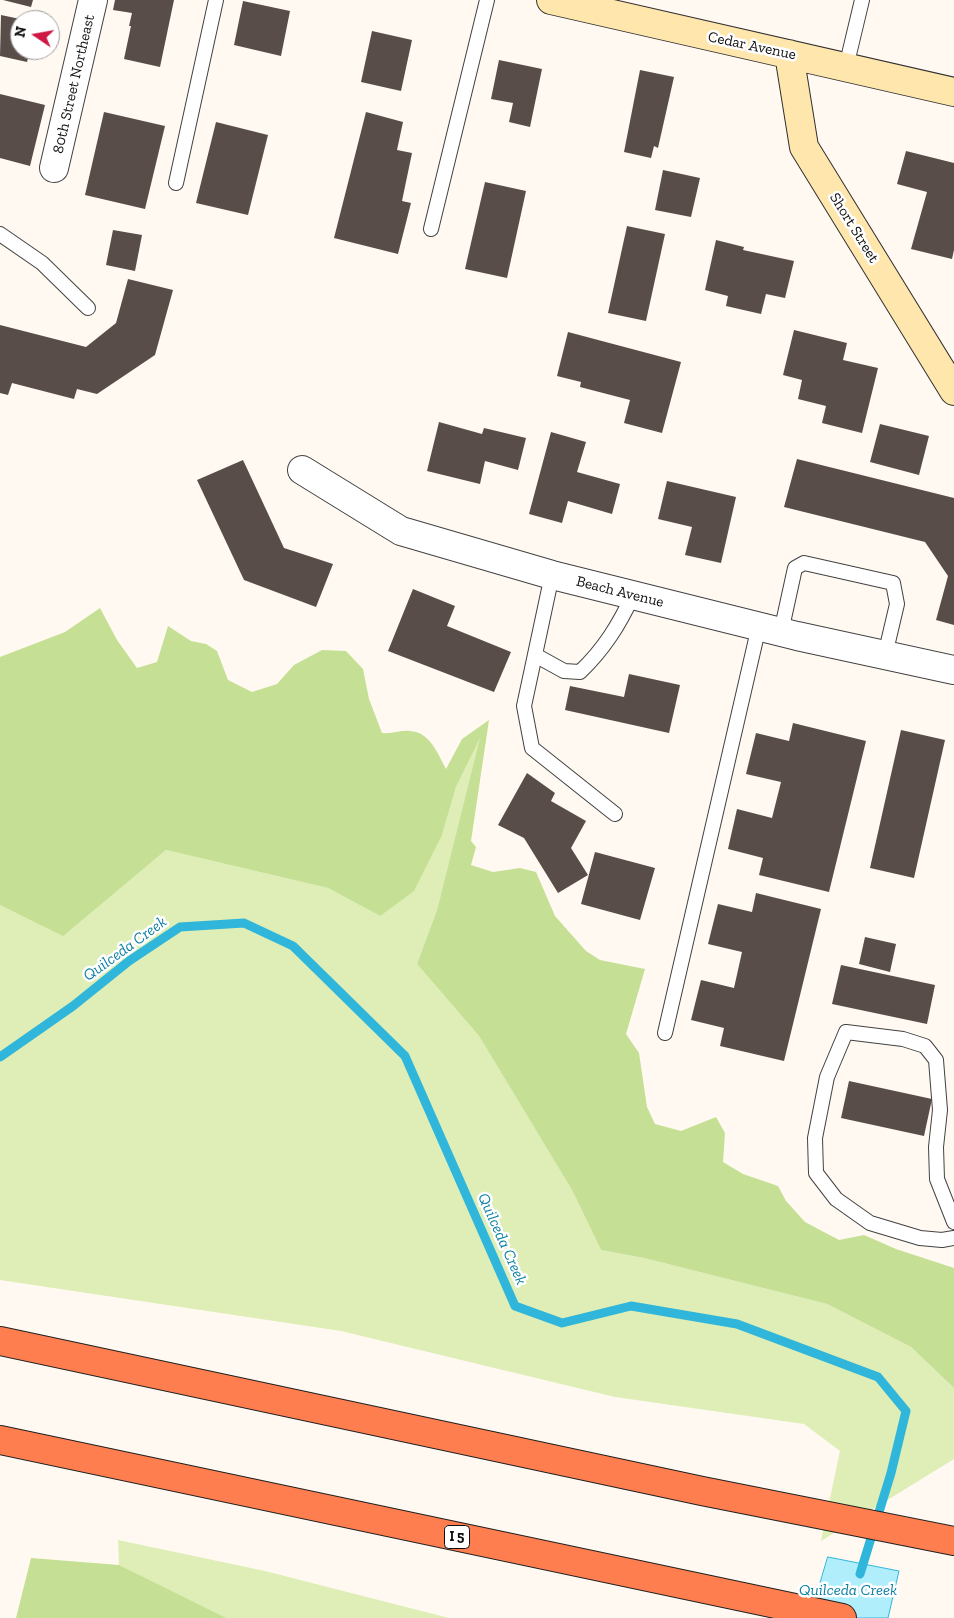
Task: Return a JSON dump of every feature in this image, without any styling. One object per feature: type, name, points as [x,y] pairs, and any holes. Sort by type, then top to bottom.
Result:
[{"type":"highway","points":[[0,1341],[702,1491],[944,1539]]},
{"type":"highway","name":"I 5","points":[[0,1440],[842,1618]]},
{"type":"street","name":"80th Street Northeast","points":[[54,168],[93,0]]},
{"type":"street","name":"Cedar Avenue","points":[[551,0],[595,5],[789,54],[954,92]]},
{"type":"street","name":"Short Street","points":[[789,54],[804,147],[954,390]]},
{"type":"street","name":"Beach Avenue","points":[[302,470],[401,531],[552,575],[770,629],[954,670]]},
{"type":"lane","points":[[176,183],[216,0]]},
{"type":"lane","points":[[431,229],[487,0]]},
{"type":"lane","points":[[846,67],[862,0]]},
{"type":"lane","points":[[0,234],[42,263],[88,308]]},
{"type":"lane","points":[[665,1033],[770,629],[795,568],[804,562],[892,583],[897,604],[885,655]]},
{"type":"lane","points":[[552,575],[524,706],[532,748],[615,814]]},
{"type":"lane","points":[[535,655],[564,671],[580,672],[597,656],[619,625],[633,595]]},
{"type":"lane","points":[[954,1222],[937,1179],[936,1147],[940,1110],[936,1060],[925,1046],[846,1032],[827,1077],[815,1138],[816,1173],[836,1199],[870,1223],[920,1238],[942,1240],[954,1238]]},
{"type":"green space","points":[[100,608],[117,640],[137,668],[157,662],[168,626],[191,641],[206,644],[217,651],[228,680],[252,692],[277,684],[294,665],[322,650],[346,651],[363,669],[369,699],[382,733],[410,731],[423,735],[432,745],[446,769],[462,739],[489,720],[471,841],[476,847],[471,865],[493,872],[520,868],[536,872],[555,916],[586,951],[600,960],[645,969],[626,1034],[639,1053],[647,1107],[655,1124],[681,1131],[716,1117],[725,1133],[723,1162],[743,1174],[778,1186],[786,1201],[805,1222],[839,1240],[864,1235],[896,1249],[954,1268],[954,1388],[911,1347],[827,1304],[644,1258],[601,1250],[572,1190],[479,1036],[417,964],[437,910],[480,738],[456,787],[442,835],[414,891],[380,916],[328,888],[166,850],[63,936],[0,905],[0,657],[65,632]]},
{"type":"green space","points":[[481,735],[437,910],[417,964],[479,1036],[572,1190],[601,1250],[644,1258],[827,1304],[911,1347],[954,1388],[954,1459],[821,1541],[840,1451],[804,1424],[615,1397],[341,1331],[0,1280],[0,905],[63,935],[166,850],[328,888],[380,916],[442,835],[456,787]]},
{"type":"green space","points":[[118,1540],[265,1571],[449,1618],[221,1618],[119,1565]]},
{"type":"green space","points":[[31,1558],[119,1565],[226,1618],[16,1618]]},
{"type":"water","name":"Quilceda Creek","points":[[828,1557],[899,1571],[888,1618],[810,1618]]},
{"type":"building","points":[[3,0],[33,0],[31,7]]},
{"type":"building","points":[[115,0],[174,0],[160,67],[124,59],[132,13],[113,10]]},
{"type":"building","points":[[243,1],[290,11],[281,56],[234,45]]},
{"type":"building","points":[[1,15],[10,17],[10,58],[0,56]]},
{"type":"building","points":[[372,31],[412,40],[401,91],[361,82]]},
{"type":"building","points":[[499,60],[542,69],[530,127],[509,122],[513,103],[491,99]]},
{"type":"building","points":[[640,70],[674,77],[658,148],[654,146],[651,158],[624,152]]},
{"type":"building","points":[[0,94],[45,105],[30,166],[0,158]]},
{"type":"building","points":[[104,112],[165,126],[145,209],[85,195]]},
{"type":"building","points":[[366,112],[403,122],[397,150],[412,153],[402,201],[411,203],[398,254],[334,238]]},
{"type":"building","points":[[216,122],[268,135],[248,215],[196,203]]},
{"type":"building","points":[[906,151],[954,163],[954,250],[952,259],[911,249],[927,192],[897,184]]},
{"type":"building","points":[[663,170],[700,178],[691,217],[655,210]]},
{"type":"building","points":[[485,182],[526,191],[507,278],[465,269]]},
{"type":"building","points":[[627,226],[665,234],[646,321],[608,313]]},
{"type":"building","points":[[113,230],[142,235],[135,271],[106,265]]},
{"type":"building","points":[[716,240],[744,247],[743,250],[794,261],[785,298],[766,294],[761,314],[726,306],[728,296],[705,290]]},
{"type":"building","points":[[128,279],[173,290],[155,355],[97,394],[77,389],[74,399],[12,383],[8,395],[0,393],[0,325],[86,347],[116,323]]},
{"type":"building","points":[[794,330],[847,343],[843,360],[878,368],[862,433],[822,423],[826,406],[798,399],[802,380],[783,375]]},
{"type":"building","points":[[568,332],[681,362],[662,433],[624,423],[630,400],[580,387],[581,382],[557,376]]},
{"type":"building","points":[[439,422],[482,434],[484,428],[526,438],[518,470],[485,461],[480,484],[427,471]]},
{"type":"building","points":[[880,424],[929,436],[919,475],[870,462]]},
{"type":"building","points":[[551,432],[586,442],[577,472],[620,484],[612,514],[568,501],[562,523],[529,514]]},
{"type":"building","points":[[797,459],[954,498],[954,625],[936,620],[948,576],[925,542],[784,507]]},
{"type":"building","points":[[243,460],[284,548],[333,564],[316,607],[244,580],[197,480]]},
{"type":"building","points":[[667,481],[736,497],[721,563],[685,555],[692,527],[658,519]]},
{"type":"building","points":[[413,589],[455,606],[447,626],[511,652],[494,692],[388,651]]},
{"type":"building","points":[[629,674],[680,685],[669,733],[565,710],[570,686],[624,697]]},
{"type":"building","points":[[793,723],[866,741],[829,892],[759,875],[763,858],[728,849],[737,809],[772,818],[781,782],[746,774],[756,733],[789,741]]},
{"type":"building","points":[[901,730],[945,740],[914,878],[870,868]]},
{"type":"building","points":[[527,773],[555,793],[551,801],[586,821],[571,848],[588,875],[558,893],[524,838],[498,825]]},
{"type":"building","points":[[595,852],[655,868],[640,920],[581,904]]},
{"type":"building","points":[[756,893],[821,909],[784,1061],[720,1046],[724,1028],[691,1020],[701,980],[734,988],[742,952],[708,944],[718,904],[752,912]]},
{"type":"building","points":[[865,937],[896,944],[890,972],[859,964]]},
{"type":"building","points":[[841,965],[935,985],[927,1024],[832,1004]]},
{"type":"building","points":[[849,1081],[932,1099],[924,1136],[841,1118]]},
{"type":"waterway","name":"Quilceda Creek","points":[[0,1057],[73,1006],[129,961],[180,927],[244,923],[293,946],[405,1056],[515,1306],[562,1323],[631,1306],[737,1324],[878,1377],[906,1411],[891,1473],[860,1574]]}]
